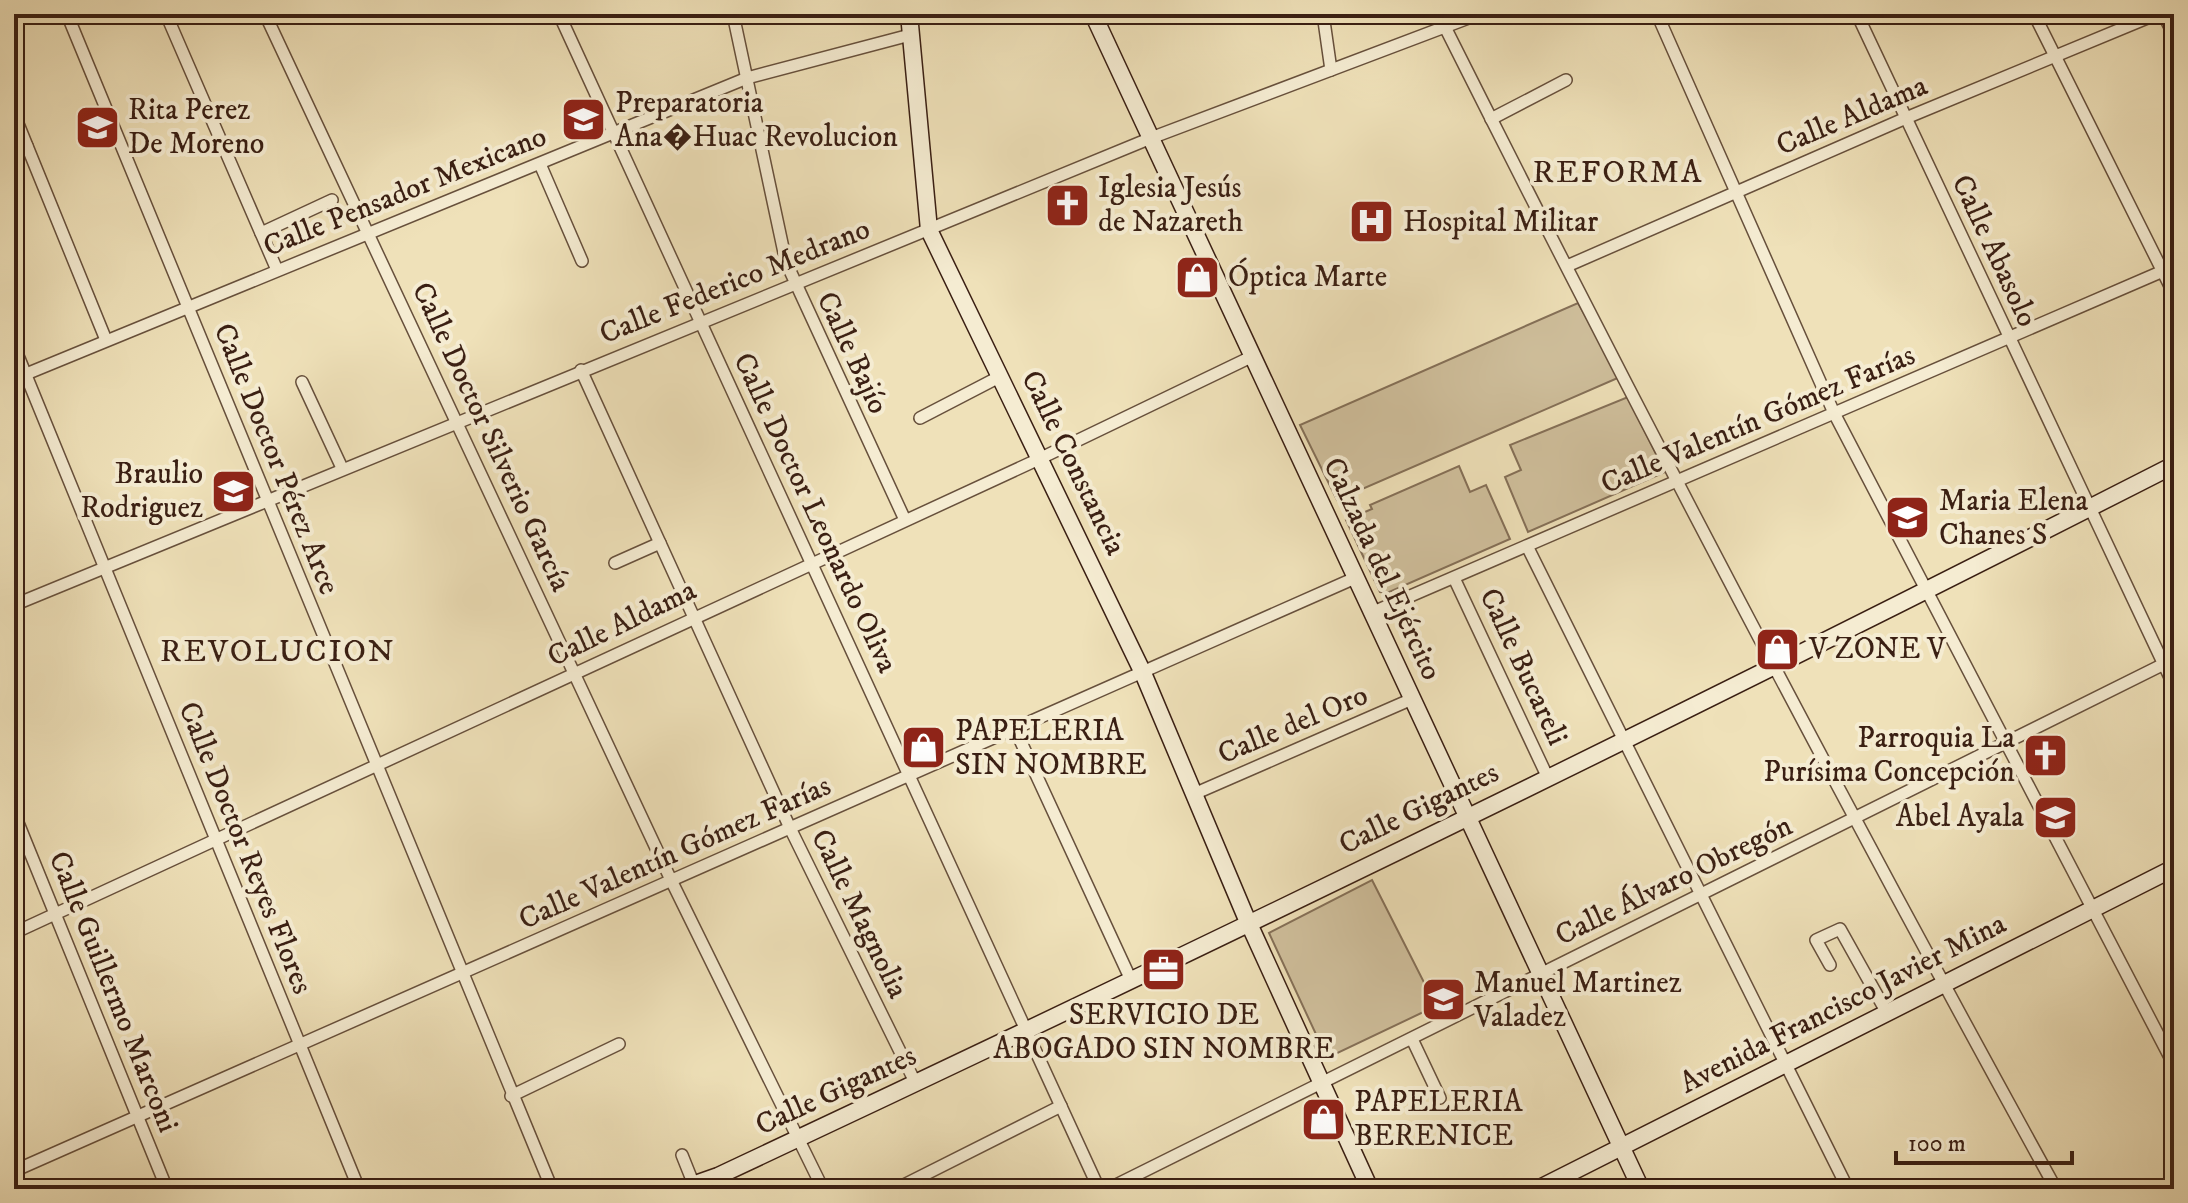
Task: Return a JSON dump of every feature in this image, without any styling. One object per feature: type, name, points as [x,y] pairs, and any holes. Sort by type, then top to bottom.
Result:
[{"type":"main road","name":"Calle Constancia","points":[[909,14],[929,230],[1143,673],[1247,921],[1370,1189]]},
{"type":"main road","name":"Calzada del Ejército","points":[[1093,14],[1641,1189]]},
{"type":"main road","name":"Calle Gigantes","points":[[687,1187],[1028,1032],[1247,921],[1468,818],[2174,465]]},
{"type":"main road","name":"Avenida Francisco Javier Mina","points":[[1538,1189],[2174,868]]},
{"type":"street","name":"Calle Doctor Pérez Arce","points":[[67,14],[511,1096],[552,1189]]},
{"type":"street","points":[[166,14],[277,270]]},
{"type":"street","name":"Calle Doctor Silverio García","points":[[265,14],[671,880],[823,1189]]},
{"type":"street","name":"Calle Doctor Leonardo Oliva","points":[[559,14],[1099,1189]]},
{"type":"street","name":"Calle Bajío","points":[[733,14],[793,284],[905,520]]},
{"type":"street","points":[[1323,14],[1331,70]]},
{"type":"street","name":"Calle Federico Medrano","points":[[14,605],[1151,138],[1479,14]]},
{"type":"street","points":[[1657,14],[1834,413],[2090,911],[2174,1065]]},
{"type":"street","name":"Calle Abasolo","points":[[1857,14],[2008,338],[2169,661],[2174,686]]},
{"type":"street","points":[[2034,14],[2174,294]]},
{"type":"street","points":[[2160,14],[2174,35]]},
{"type":"street","name":"Calle Aldama","points":[[1567,266],[1906,118],[2160,14]]},
{"type":"street","points":[[1445,27],[1774,664],[1943,985],[2056,1189]]},
{"type":"street","name":"Calle Pensador Mexicano","points":[[20,377],[747,78],[910,35]]},
{"type":"street","points":[[1491,119],[1566,80]]},
{"type":"street","points":[[14,114],[106,340]]},
{"type":"street","points":[[14,150],[27,146]]},
{"type":"street","points":[[540,164],[582,261]]},
{"type":"street","points":[[261,233],[332,200]]},
{"type":"street","name":"Calle Valentín Gómez Farías","points":[[1371,613],[2163,271]]},
{"type":"street","name":"Calle Doctor Reyes Flores","points":[[14,346],[20,377],[105,567],[359,1189]]},
{"type":"street","name":"Calle Aldama","points":[[14,933],[1039,459],[1251,357]]},
{"type":"street","name":"Calle Magnolia","points":[[581,370],[790,828],[916,1084]]},
{"type":"street","points":[[920,418],[1001,376]]},
{"type":"street","points":[[302,382],[342,468]]},
{"type":"street","points":[[615,563],[660,543]]},
{"type":"street","points":[[1527,546],[1848,1189]]},
{"type":"street","name":"Calle Valentín Gómez Farías","points":[[14,1171],[1355,578]]},
{"type":"street","name":"Calle Bucareli","points":[[1454,578],[1548,778]]},
{"type":"street","name":"Calle Álvaro Obregón","points":[[1108,1189],[2169,661]]},
{"type":"street","name":"Calle del Oro","points":[[1194,794],[1412,699]]},
{"type":"street","points":[[1015,729],[1131,980]]},
{"type":"street","name":"Calle Guillermo Marconi","points":[[14,813],[167,1189]]},
{"type":"street","points":[[1830,965],[1816,940],[1840,929],[1887,1013]]},
{"type":"street","points":[[1412,1039],[1440,1098]]},
{"type":"street","points":[[511,1096],[619,1044]]},
{"type":"street","points":[[896,1189],[1061,1106]]},
{"type":"street","points":[[682,1155],[687,1187]]},
{"type":"shaded area","points":[[1578,303],[1620,377],[1337,500],[1300,425]]},
{"type":"shaded area","points":[[1628,397],[1665,472],[1528,532],[1505,477],[1521,470],[1510,445]]},
{"type":"shaded area","points":[[1459,466],[1470,492],[1486,485],[1510,539],[1387,593],[1380,592],[1346,520],[1372,509],[1370,505]]},
{"type":"shaded area","points":[[1372,880],[1436,1006],[1327,1058],[1269,933]]},
{"type":"place","name":"Preparatoria Ana�Huac Revolucion","points":[[584,120]]},
{"type":"place","name":"Rita Perez De Moreno","points":[[97,127]]},
{"type":"place","name":"Iglesia Jesús de Nazareth","points":[[1067,205]]},
{"type":"place","name":"Hospital Militar","points":[[1372,222]]},
{"type":"place","name":"Óptica Marte","points":[[1197,277]]},
{"type":"place","name":"Braulio Rodriguez","points":[[234,491]]},
{"type":"place","name":"Maria Elena Chanes S","points":[[1908,518]]},
{"type":"place","name":"V ZONE V","points":[[1778,649]]},
{"type":"place","name":"PAPELERIA SIN NOMBRE","points":[[924,748]]},
{"type":"place","name":"Parroquia La Purísima Concepción","points":[[2046,755]]},
{"type":"place","name":"Abel Ayala","points":[[2055,817]]},
{"type":"place","name":"SERVICIO DE ABOGADO SIN NOMBRE","points":[[1164,969]]},
{"type":"place","name":"Manuel Martinez Valadez","points":[[1443,1000]]},
{"type":"place","name":"PAPELERIA BERENICE","points":[[1323,1119]]},
{"type":"district","name":"REFORMA","points":[[1618,173]]},
{"type":"district","name":"REVOLUCION","points":[[278,652]]}]
